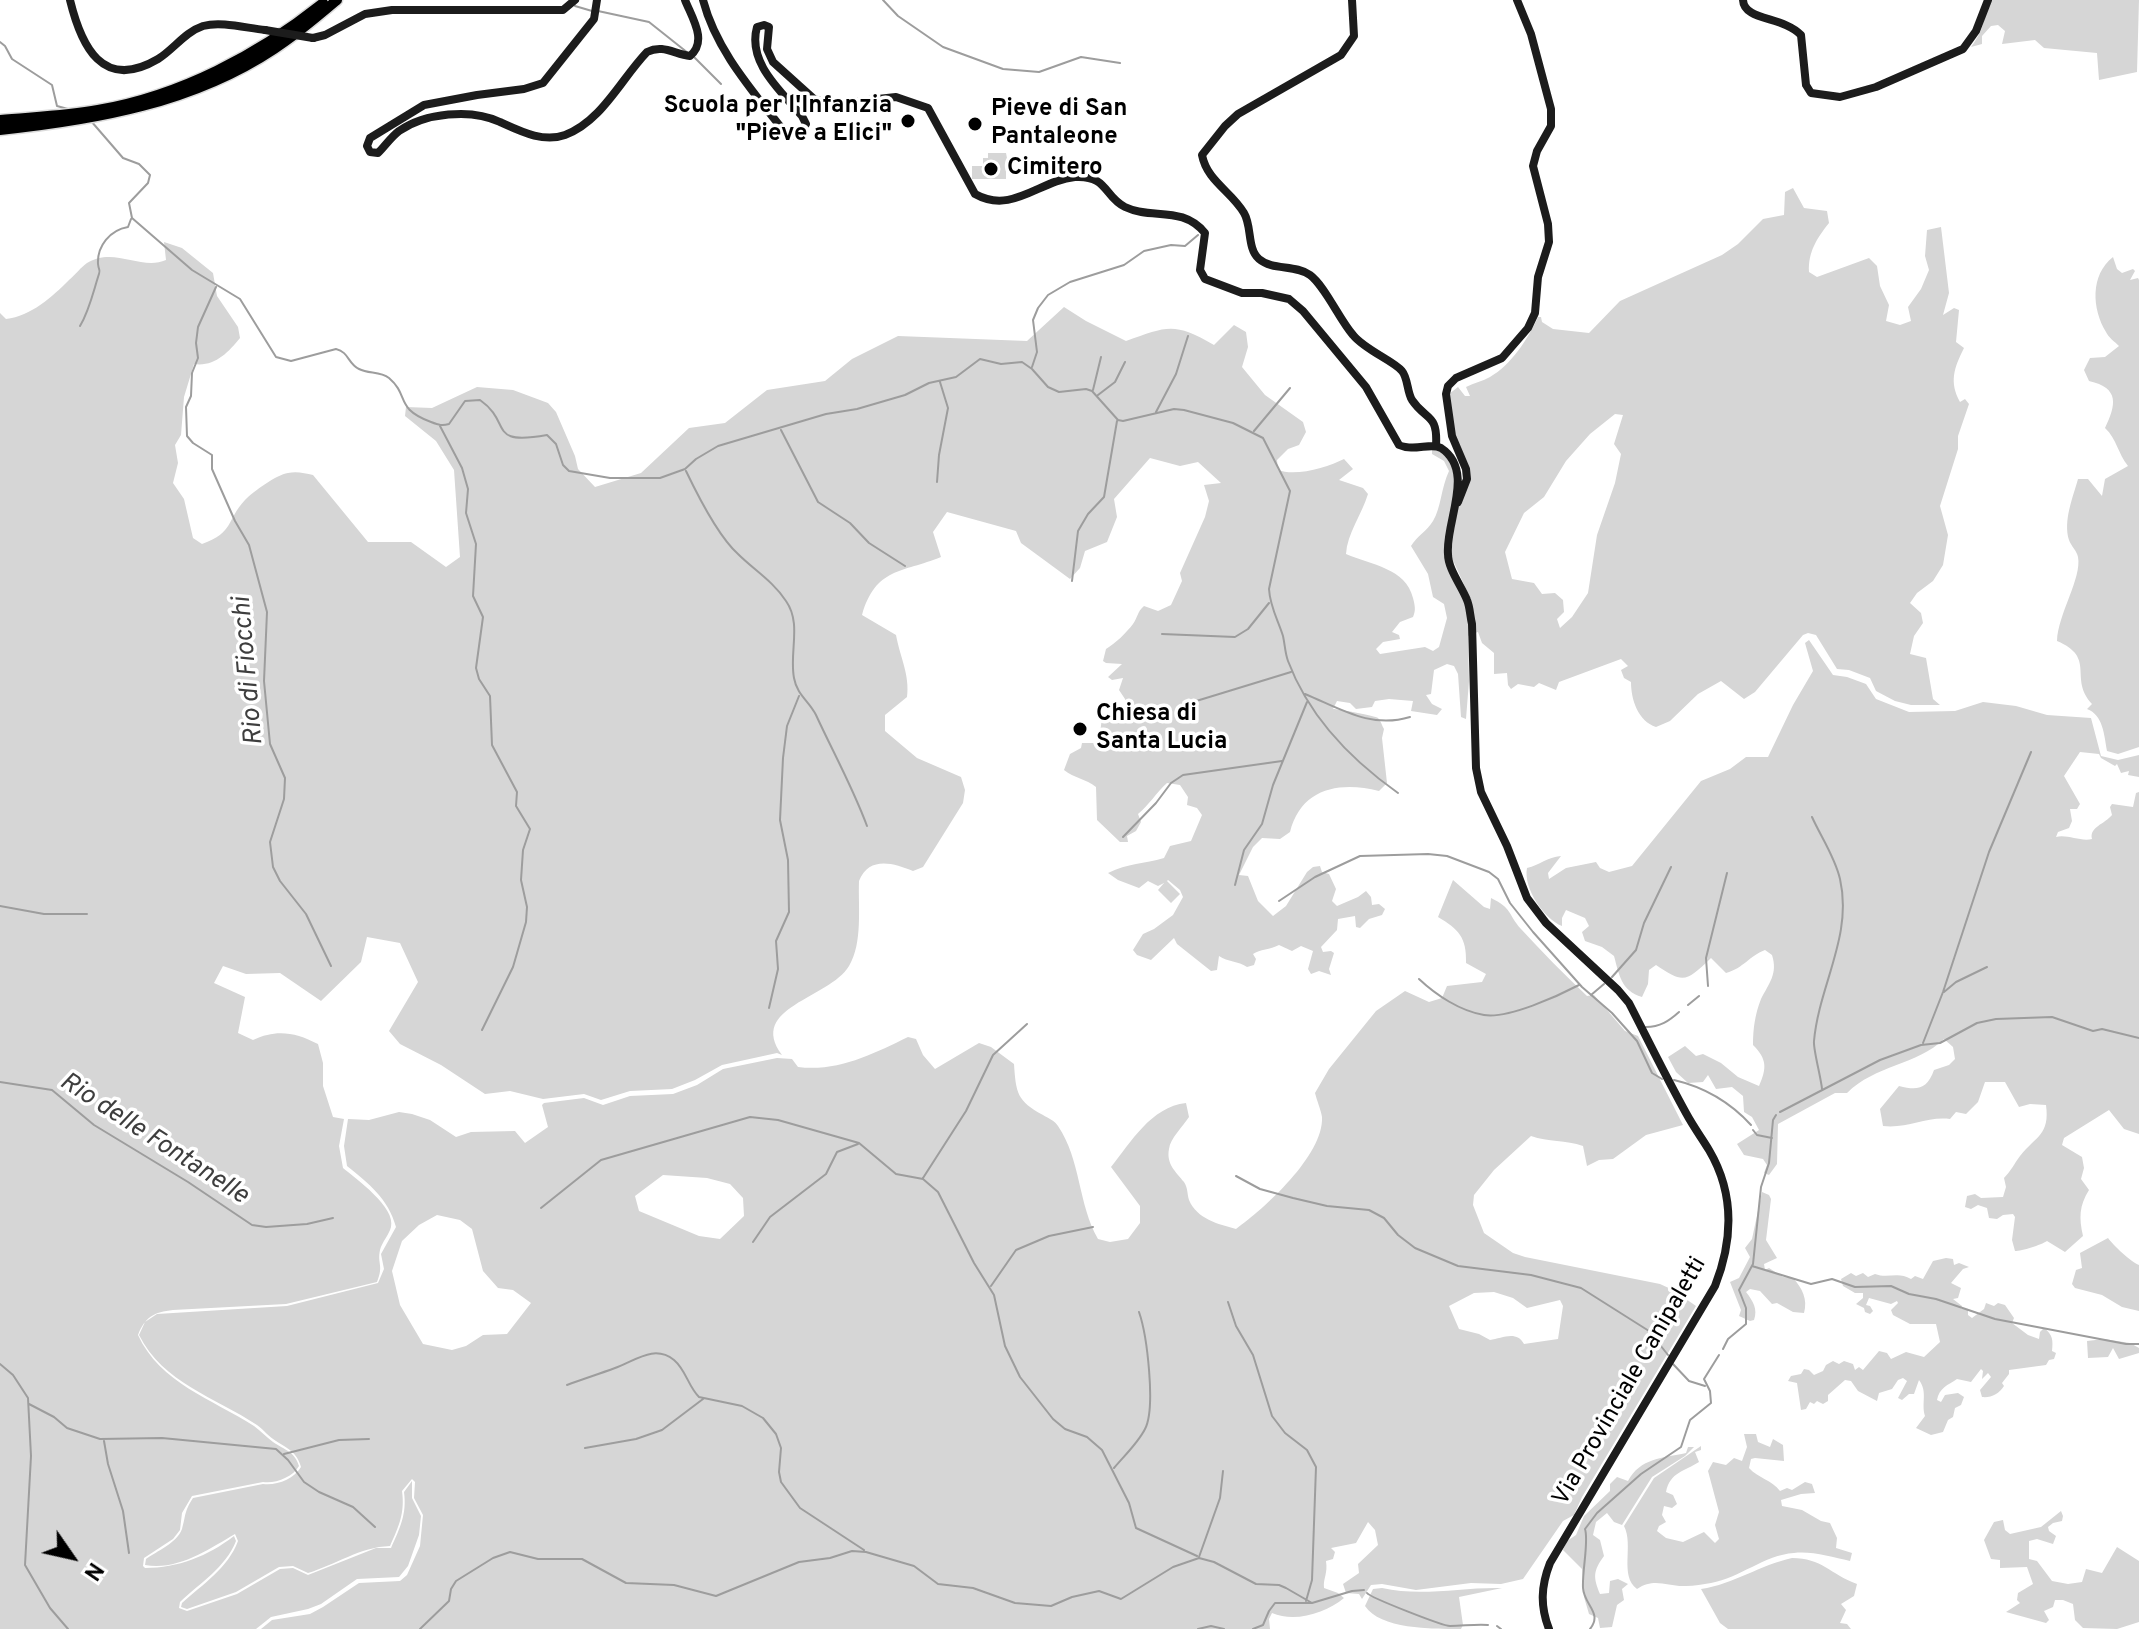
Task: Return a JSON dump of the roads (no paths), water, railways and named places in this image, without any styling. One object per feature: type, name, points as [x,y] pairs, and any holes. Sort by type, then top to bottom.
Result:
[{"type":"highway","points":[[307,20],[326,0]]},
{"type":"highway","points":[[0,130],[102,117],[166,99],[237,66],[337,0]]},
{"type":"highway","points":[[0,120],[98,110],[164,92],[237,66]]},
{"type":"street","points":[[70,0],[86,48],[98,61],[118,69],[143,66],[159,59],[203,26],[265,30],[313,38],[365,14],[392,10],[563,10],[573,2]]},
{"type":"street","points":[[597,8],[543,83],[524,89],[424,105],[370,138],[368,149],[373,154],[378,153],[398,132],[422,118],[455,114],[497,120],[530,134],[550,138],[564,135],[580,127],[607,103],[647,52],[664,48],[692,55],[699,44],[698,32],[685,0]]},
{"type":"street","points":[[703,0],[707,15],[729,58],[790,136],[798,134],[806,124],[759,61],[755,37],[757,27],[764,25],[769,27],[767,49],[773,62],[814,99],[832,104],[896,97],[928,108],[975,194],[983,198],[1000,201],[1019,199],[1062,179],[1091,178],[1103,183],[1122,206],[1136,211],[1171,213],[1201,228],[1205,233],[1200,270],[1205,279],[1242,293],[1262,293],[1289,299],[1303,311],[1366,387],[1399,445],[1412,449],[1436,446],[1443,450],[1458,474],[1454,509]]},
{"type":"street","points":[[1352,0],[1354,36],[1341,55],[1238,114],[1202,155],[1214,181],[1244,212],[1249,222],[1254,253],[1261,261],[1301,269],[1314,278],[1353,336],[1402,371],[1411,398],[1426,412],[1437,429],[1436,446]]},
{"type":"street","points":[[1454,509],[1467,479],[1452,436],[1446,394],[1448,386],[1456,378],[1502,358],[1528,328],[1535,313],[1538,277],[1549,242],[1548,224],[1533,166],[1537,151],[1551,126],[1551,109],[1531,34],[1517,0]]},
{"type":"street","points":[[1743,0],[1743,7],[1749,14],[1782,21],[1801,35],[1806,85],[1811,93],[1840,97],[1876,87],[1963,49],[1976,31],[1988,0]]},
{"type":"street","name":"Via Provinciale Canipaletti","points":[[1454,509],[1447,557],[1468,603],[1472,624],[1476,768],[1481,792],[1527,898],[1546,923],[1629,1003],[1686,1114],[1710,1152],[1724,1185],[1728,1205],[1728,1246],[1715,1286],[1550,1563],[1542,1593],[1549,1629]]},
{"type":"waterway","points":[[883,0],[898,16],[943,47],[1003,69],[1039,72],[1081,57],[1120,63]]},
{"type":"waterway","points":[[575,6],[592,11]]},
{"type":"waterway","points":[[598,11],[649,22],[688,53]]},
{"type":"waterway","points":[[0,42],[12,59],[52,85],[57,106],[68,109]]},
{"type":"waterway","points":[[693,56],[721,84]]},
{"type":"waterway","points":[[91,121],[123,158],[139,164],[150,175],[148,183],[129,203],[132,218],[192,270],[240,299],[276,357],[291,361],[336,349],[359,369],[389,378],[412,412],[438,424],[449,424],[465,401],[480,400],[508,435],[528,438],[547,435],[556,444],[563,465],[569,471],[610,478],[660,478],[685,469],[718,446],[826,414],[905,395],[929,383],[956,377],[980,359],[1001,364],[1022,362],[1048,387],[1059,392],[1092,391],[1118,420],[1174,409],[1184,410],[1233,423],[1263,438],[1290,491],[1269,589],[1288,661],[1307,700],[1333,735],[1364,766],[1398,793]]},
{"type":"waterway","points":[[80,326],[99,273],[98,257],[102,245],[110,235],[128,227],[131,219]]},
{"type":"waterway","points":[[1032,367],[1037,352],[1033,320],[1048,295],[1070,282],[1124,265],[1144,251],[1171,245],[1185,246],[1198,235]]},
{"type":"waterway","name":"Rio di Fiocchi","points":[[216,287],[198,327],[198,358],[186,407],[187,436],[212,455],[212,469],[249,545],[267,612],[264,681],[270,744],[285,778],[284,799],[270,842],[273,867],[306,914],[331,966]]},
{"type":"waterway","points":[[1156,412],[1176,374],[1188,336]]},
{"type":"waterway","points":[[1093,390],[1101,357]]},
{"type":"waterway","points":[[1098,395],[1115,382],[1125,362]]},
{"type":"waterway","points":[[937,482],[948,408],[940,382]]},
{"type":"waterway","points":[[1254,431],[1290,388]]},
{"type":"waterway","points":[[1072,581],[1078,531],[1104,497],[1117,421]]},
{"type":"waterway","points":[[440,426],[462,468],[468,489],[466,513],[476,544],[473,596],[483,617],[476,668],[490,696],[492,745],[517,792],[516,806],[530,829],[523,850],[521,880],[527,907],[526,922],[513,967],[482,1030]]},
{"type":"waterway","points":[[781,430],[818,502],[850,523],[869,543],[905,566]]},
{"type":"waterway","points":[[686,471],[723,537],[775,587],[791,610],[796,684],[816,715],[867,826]]},
{"type":"waterway","points":[[1162,634],[1235,637],[1248,629],[1269,603]]},
{"type":"waterway","points":[[1193,702],[1291,672]]},
{"type":"waterway","points":[[1305,694],[1369,719],[1382,721],[1410,717]]},
{"type":"waterway","points":[[769,1008],[778,969],[776,941],[789,912],[788,860],[780,820],[787,726],[799,696]]},
{"type":"waterway","points":[[1235,885],[1244,850],[1262,824],[1273,785],[1307,702]]},
{"type":"waterway","points":[[1923,1043],[1989,852],[2031,752]]},
{"type":"waterway","points":[[1123,837],[1171,783],[1183,775],[1282,761]]},
{"type":"waterway","points":[[1812,817],[1835,863],[1843,900],[1839,941],[1814,1041],[1822,1089]]},
{"type":"waterway","points":[[1279,901],[1315,877],[1360,856],[1447,856],[1489,872],[1498,879],[1510,903],[1533,932],[1582,987],[1612,1013],[1637,1041],[1652,1073],[1662,1079]]},
{"type":"waterway","points":[[1612,977],[1636,950],[1644,923],[1671,867]]},
{"type":"waterway","points":[[1708,986],[1706,958],[1727,873]]},
{"type":"waterway","points":[[0,906],[44,914],[87,914]]},
{"type":"waterway","points":[[1944,992],[1956,982],[1987,967]]},
{"type":"waterway","points":[[1419,979],[1449,1002],[1484,1015],[1519,1010],[1579,985]]},
{"type":"waterway","points":[[1591,995],[1604,984]]},
{"type":"waterway","points":[[1688,1005],[1699,996]]},
{"type":"waterway","points":[[1646,1027],[1664,1023],[1679,1012]]},
{"type":"waterway","points":[[1780,1112],[1880,1060],[1921,1045],[1940,1043],[1977,1023],[1996,1019],[2052,1017],[2093,1031],[2102,1029],[2139,1038]]},
{"type":"waterway","points":[[923,1178],[966,1111],[993,1055],[1027,1024]]},
{"type":"waterway","points":[[1674,1080],[1716,1096],[1751,1125]]},
{"type":"waterway","name":"Rio delle Fontanelle","points":[[0,1082],[52,1090],[94,1125],[252,1225],[307,1224],[333,1218]]},
{"type":"waterway","points":[[1723,1349],[1728,1339],[1746,1324],[1746,1308],[1739,1290],[1753,1264],[1761,1187],[1769,1163],[1776,1115]]},
{"type":"waterway","points":[[541,1208],[601,1160],[750,1117],[778,1120],[859,1143],[896,1174],[923,1179],[938,1192],[994,1295],[1005,1346],[1020,1377],[1053,1419],[1065,1429],[1087,1437],[1102,1450],[1129,1503],[1136,1528],[1197,1556]]},
{"type":"waterway","points":[[1753,1130],[1757,1135],[1772,1138]]},
{"type":"waterway","points":[[753,1242],[770,1217],[826,1174],[837,1152],[858,1144]]},
{"type":"waterway","points":[[1236,1176],[1260,1189],[1293,1198],[1327,1206],[1369,1210],[1384,1218],[1398,1235],[1415,1248],[1458,1266],[1531,1275],[1581,1288],[1649,1331],[1668,1355]]},
{"type":"waterway","points":[[991,1286],[1016,1250],[1049,1236],[1093,1227]]},
{"type":"waterway","points":[[1752,1266],[1811,1284],[1832,1279],[1855,1287],[1891,1286],[1995,1319],[2139,1344]]},
{"type":"waterway","points":[[1228,1302],[1236,1326],[1253,1355],[1272,1416],[1285,1433],[1307,1450],[1316,1467],[1312,1580],[1306,1601]]},
{"type":"waterway","points":[[1114,1468],[1139,1439],[1148,1419],[1149,1371],[1139,1312]]},
{"type":"waterway","points":[[567,1385],[644,1355],[667,1355],[678,1364],[699,1397],[742,1406],[763,1418],[776,1434],[781,1448],[781,1482],[800,1508],[864,1550]]},
{"type":"waterway","points":[[1590,1629],[1595,1618],[1583,1588],[1585,1529],[1597,1513],[1641,1474],[1681,1447],[1690,1420],[1711,1403],[1704,1379],[1719,1355]]},
{"type":"waterway","points":[[0,1364],[13,1375],[28,1398],[31,1456],[25,1565],[50,1608],[68,1629]]},
{"type":"waterway","points":[[1673,1364],[1689,1381],[1705,1386]]},
{"type":"waterway","points":[[585,1448],[636,1439],[662,1430],[703,1399]]},
{"type":"waterway","points":[[29,1404],[67,1428],[100,1439],[162,1438],[276,1449],[304,1482],[353,1507],[375,1527]]},
{"type":"waterway","points":[[284,1454],[339,1440],[369,1439]]},
{"type":"waterway","points":[[104,1441],[123,1511],[129,1553]]},
{"type":"waterway","points":[[1199,1557],[1220,1498],[1223,1471]]},
{"type":"waterway","points":[[420,1629],[449,1601],[456,1581],[493,1558],[510,1552],[538,1559],[582,1559],[626,1583],[674,1585],[716,1596],[799,1562],[852,1551],[866,1552],[914,1566],[938,1584],[973,1588],[1015,1603],[1051,1606],[1099,1591],[1121,1599],[1173,1567],[1199,1558],[1214,1562],[1256,1584],[1279,1585],[1312,1603]]},
{"type":"waterway","points":[[1253,1629],[1263,1625],[1275,1603],[1312,1603],[1364,1590]]},
{"type":"waterway","points":[[1367,1593],[1445,1625],[1488,1625]]},
{"type":"waterway","points":[[1198,1629],[1211,1626],[1224,1629]]},
{"type":"waterway","points":[[1497,1626],[1501,1629]]},
{"type":"place","name":"Scuola per l'Infanzia \"Pieve a Elici\"","points":[[908,121]]},
{"type":"place","name":"Pieve di San Pantaleone","points":[[975,124]]},
{"type":"place","name":"Cimitero","points":[[991,169]]},
{"type":"place","name":"Chiesa di Santa Lucia","points":[[1080,729]]}]
